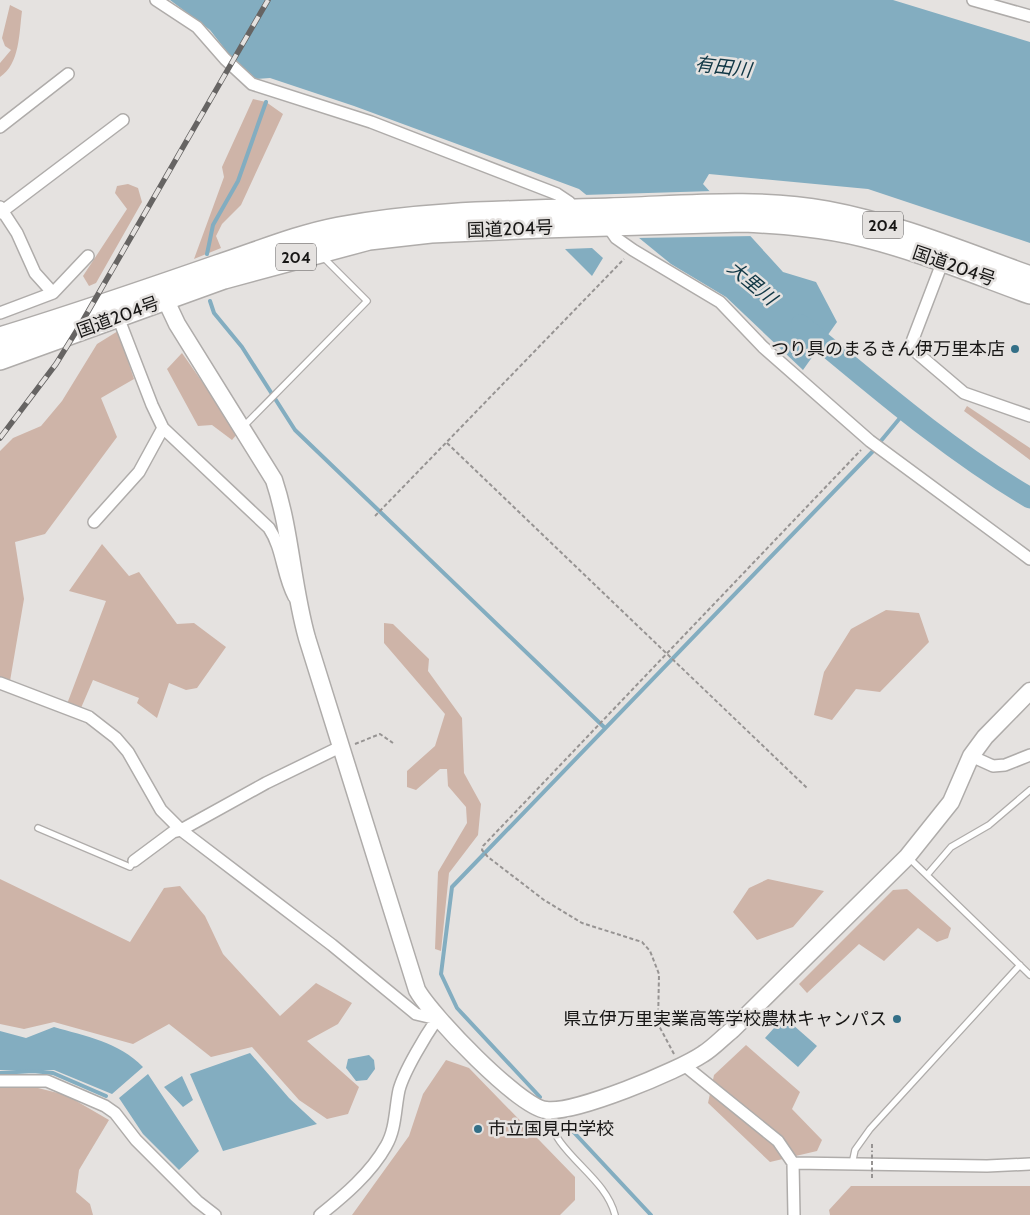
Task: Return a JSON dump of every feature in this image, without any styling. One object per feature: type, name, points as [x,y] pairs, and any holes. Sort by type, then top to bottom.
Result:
[{"type":"highway","name":"国道204号","points":[[0,359],[118,318],[162,293],[281,244],[337,228],[407,218],[574,211],[602,218]]},
{"type":"highway","name":"国道204号","points":[[0,338],[369,239],[602,218],[736,213],[854,234],[1030,277]]},
{"type":"highway","name":"国道204号","points":[[946,255],[1030,293]]},
{"type":"street","points":[[156,0],[197,27],[230,65],[252,84],[371,122],[557,194],[569,202],[574,211]]},
{"type":"street","points":[[973,0],[1030,16]]},
{"type":"street","points":[[0,127],[68,74]]},
{"type":"street","points":[[52,293],[35,273],[17,233],[1,210],[123,120]]},
{"type":"street","points":[[602,218],[616,238],[720,302],[763,347],[870,441],[1030,559]]},
{"type":"street","points":[[946,255],[910,347],[964,393],[1030,416]]},
{"type":"street","points":[[0,313],[52,293],[88,256]]},
{"type":"street","points":[[162,293],[177,324],[274,480],[289,537],[298,605],[417,990],[425,1005],[437,1018],[515,1093],[535,1107],[546,1110],[578,1106],[684,1065],[704,1054],[732,1030],[907,857],[951,802],[971,756],[985,737],[1030,690]]},
{"type":"street","points":[[118,318],[163,428],[269,528],[277,540],[286,582],[298,605]]},
{"type":"street","points":[[94,522],[140,472],[163,428]]},
{"type":"street","points":[[0,683],[89,718],[116,738],[128,752],[161,810],[181,830],[332,945],[416,1014],[437,1018]]},
{"type":"street","points":[[134,861],[173,832],[181,830],[266,783],[342,746]]},
{"type":"street","points":[[971,756],[993,766],[1005,765],[1030,755]]},
{"type":"street","points":[[320,1215],[340,1199],[366,1172],[386,1145],[393,1127],[399,1088],[437,1018]]},
{"type":"street","points":[[684,1065],[778,1141],[793,1163],[794,1215]]},
{"type":"street","points":[[0,1081],[47,1081],[106,1106],[115,1113],[136,1140],[197,1201],[215,1215]]},
{"type":"street","points":[[793,1163],[987,1166],[1030,1164]]},
{"type":"lane","points":[[242,428],[367,301],[325,261],[319,251]]},
{"type":"lane","points":[[927,875],[951,847],[988,825],[1030,790]]},
{"type":"lane","points":[[38,828],[130,867],[134,861]]},
{"type":"lane","points":[[907,857],[1030,974]]},
{"type":"lane","points":[[852,1164],[855,1150],[870,1129],[1020,965]]},
{"type":"lane","points":[[546,1110],[554,1135],[604,1193],[615,1215]]},
{"type":"path","points":[[375,516],[633,250]]},
{"type":"path","points":[[684,1065],[673,1053],[658,1024],[659,974],[650,952],[642,942],[582,923],[544,900],[488,857],[482,850],[488,838],[596,726],[668,655],[870,441]]},
{"type":"path","points":[[446,443],[808,789]]},
{"type":"path","points":[[342,746],[349,747],[380,734],[393,743]]},
{"type":"path","points":[[872,1151],[872,1178]]},
{"type":"shaded area","points":[[10,5],[22,11],[19,38],[15,56],[7,71],[0,77],[0,63],[11,50],[5,46],[2,38]]},
{"type":"shaded area","points":[[253,99],[266,102],[283,114],[241,205],[222,224],[216,236],[221,248],[194,259],[224,177],[222,167]]},
{"type":"shaded area","points":[[128,184],[138,188],[142,202],[96,283],[89,286],[83,276],[127,209],[115,193],[117,186]]},
{"type":"shaded area","points":[[118,331],[134,379],[101,398],[117,437],[45,534],[15,542],[24,599],[10,681],[0,677],[0,451],[13,438],[41,426],[62,401],[97,344]]},
{"type":"shaded area","points":[[182,353],[238,433],[232,440],[212,425],[198,426],[167,369]]},
{"type":"shaded area","points":[[967,406],[1030,448],[1030,460],[964,411]]},
{"type":"shaded area","points":[[102,544],[129,576],[139,572],[177,624],[194,623],[226,647],[197,688],[186,690],[169,683],[157,718],[137,703],[139,698],[93,680],[81,708],[67,704],[106,601],[69,591]]},
{"type":"shaded area","points":[[886,610],[919,613],[929,642],[880,692],[856,689],[832,720],[814,715],[824,672],[851,629]]},
{"type":"shaded area","points":[[384,623],[393,624],[429,659],[428,671],[462,718],[464,773],[481,804],[478,835],[449,873],[441,951],[435,949],[438,872],[467,823],[466,807],[448,786],[447,769],[440,769],[416,790],[407,787],[407,771],[435,746],[445,714],[384,643]]},
{"type":"shaded area","points":[[0,879],[130,942],[164,888],[180,886],[205,916],[223,954],[280,1016],[316,983],[352,1003],[338,1024],[307,1041],[359,1087],[348,1114],[327,1119],[299,1100],[252,1047],[211,1057],[169,1024],[133,1044],[54,1022],[24,1029],[0,1024]]},
{"type":"shaded area","points":[[768,879],[824,891],[793,927],[757,940],[733,912],[749,888]]},
{"type":"shaded area","points":[[907,889],[951,928],[948,938],[937,942],[918,928],[884,961],[859,944],[807,993],[799,984],[893,890]]},
{"type":"shaded area","points":[[746,1045],[800,1092],[792,1109],[822,1140],[817,1151],[770,1162],[708,1103],[714,1075]]},
{"type":"shaded area","name":"市立国見中学校","points":[[446,1060],[469,1068],[575,1177],[575,1200],[560,1215],[352,1215],[409,1136],[423,1094]]},
{"type":"shaded area","points":[[30,1086],[66,1095],[109,1120],[79,1170],[76,1192],[90,1204],[93,1215],[0,1215],[0,1088]]},
{"type":"shaded area","points":[[851,1186],[1030,1186],[1030,1215],[830,1215],[829,1210]]},
{"type":"water","name":"有田川","points":[[170,0],[893,0],[1030,42],[1030,243],[868,189],[709,174],[703,184],[783,272],[816,282],[837,322],[803,370],[726,297],[671,264],[579,189],[354,106],[270,78],[256,79],[228,53],[210,30]]},
{"type":"water","points":[[592,248],[603,258],[592,276],[565,249]]},
{"type":"water","points":[[784,1017],[817,1046],[798,1067],[765,1038]]},
{"type":"water","points":[[54,1027],[101,1041],[123,1051],[143,1067],[112,1094],[54,1070],[0,1070],[0,1031],[26,1038]]},
{"type":"water","points":[[250,1053],[289,1098],[317,1124],[223,1151],[190,1074]]},
{"type":"water","points":[[369,1055],[374,1060],[375,1069],[367,1080],[356,1081],[346,1068],[348,1059]]},
{"type":"water","points":[[148,1074],[199,1151],[179,1170],[143,1134],[119,1098]]},
{"type":"water","points":[[182,1076],[193,1100],[183,1107],[164,1087]]},
{"type":"pier","points":[[713,191],[755,236],[636,238],[583,195]]},
{"type":"waterway","points":[[207,254],[213,225],[238,181],[266,102]]},
{"type":"waterway","points":[[210,301],[214,313],[242,347],[295,430],[605,728]]},
{"type":"waterway","name":"大里川","points":[[801,325],[884,394],[941,438],[999,479],[1030,498]]},
{"type":"waterway","points":[[880,442],[905,412]]},
{"type":"waterway","points":[[540,1097],[457,1008],[441,974],[452,887],[874,450]]},
{"type":"waterway","points":[[0,1073],[33,1071],[53,1073],[106,1096]]},
{"type":"waterway","points":[[567,1125],[651,1215]]},
{"type":"railway","points":[[0,438],[56,364],[82,322],[268,0]]},
{"type":"place","name":"つり具のまるきん伊万里本店","points":[[1015,349]]},
{"type":"place","name":"県立伊万里実業高等学校農林キャンパス","points":[[897,1019]]},
{"type":"place","name":"市立国見中学校","points":[[478,1129]]}]
